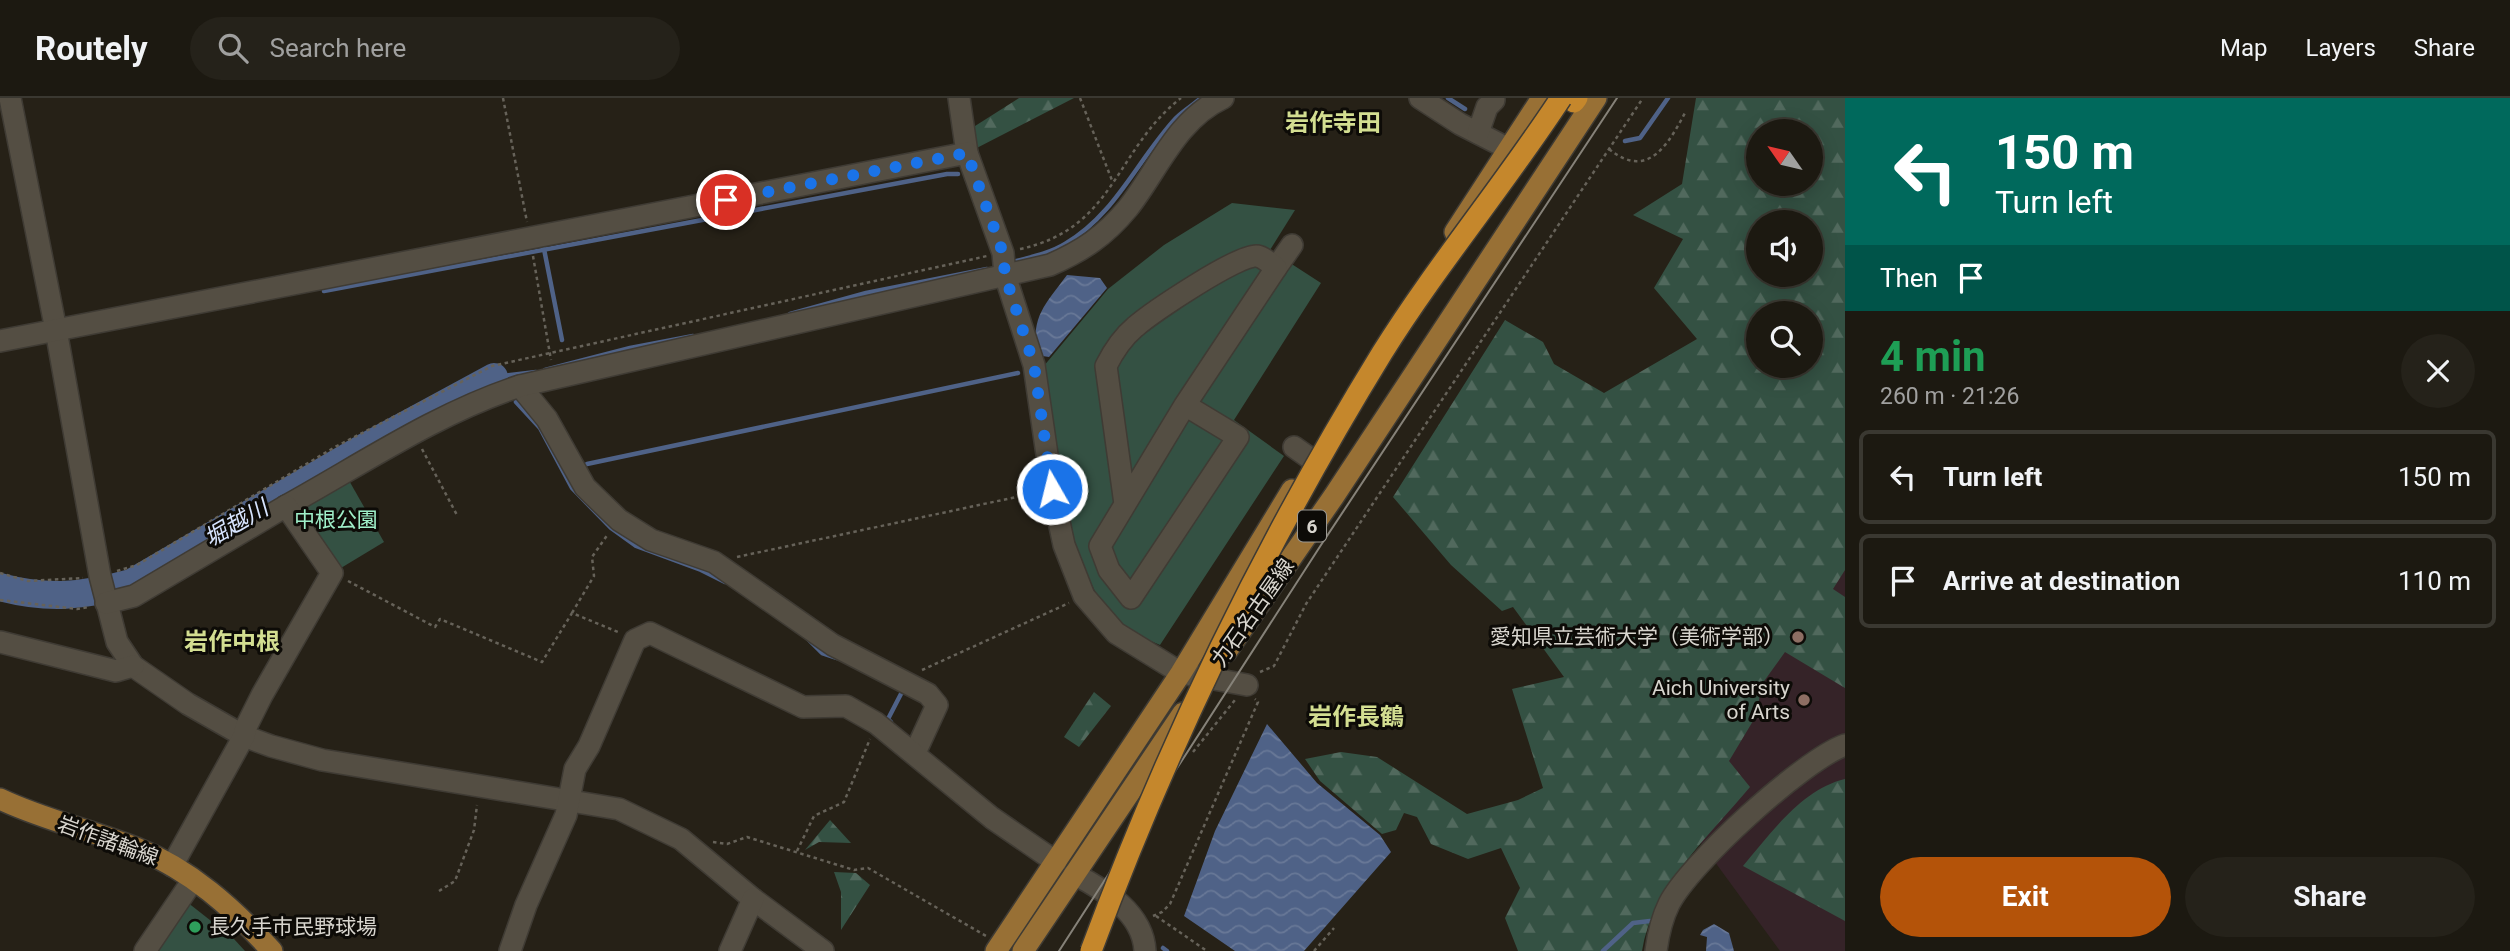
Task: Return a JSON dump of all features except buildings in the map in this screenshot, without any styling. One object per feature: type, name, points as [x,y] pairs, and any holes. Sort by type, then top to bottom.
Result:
[{"type":"highway","points":[[1091,951],[1139,829],[1187,719],[1296,501],[1410,311],[1571,99]]},
{"type":"highway","points":[[1105,951],[1176,776],[1224,672],[1308,507],[1421,317],[1571,99]]},
{"type":"main road","name":"力石名古屋線","points":[[999,948],[1181,673],[1303,453],[1384,342],[1542,98]]},
{"type":"main road","name":"力石名古屋線","points":[[1023,951],[1334,495],[1596,98]]},
{"type":"main road","name":"岩作諸輪線","points":[[0,799],[135,848],[172,866],[223,902],[272,951]]},
{"type":"street","points":[[10,98],[56,330],[100,576],[117,642],[133,666],[188,704],[244,736],[271,746],[322,760],[620,809],[681,839],[753,899],[823,951]]},
{"type":"street","points":[[959,98],[967,153],[1003,253],[1005,275],[1034,365],[1052,489],[1064,545],[1084,596],[1116,633],[1181,673],[1247,685]]},
{"type":"street","points":[[106,603],[134,596],[413,434],[493,394],[1050,265],[1083,250],[1101,236],[1129,206],[1171,143],[1190,121],[1223,98]]},
{"type":"street","points":[[1420,98],[1460,124],[1509,149]]},
{"type":"street","points":[[1478,133],[1487,107],[1494,100],[1492,98]]},
{"type":"street","points":[[0,341],[529,236],[967,153]]},
{"type":"street","points":[[1185,405],[1243,430],[1131,598],[1109,570],[1100,546],[1185,405],[1292,245]]},
{"type":"street","points":[[1125,504],[1106,366],[1112,355],[1135,327],[1210,275],[1256,255],[1276,268]]},
{"type":"street","points":[[520,386],[547,419],[585,487],[619,520],[651,540],[714,562],[833,645],[928,694],[937,705],[915,753]]},
{"type":"street","points":[[172,866],[244,736],[262,695],[332,573],[286,506]]},
{"type":"street","points":[[510,951],[526,905],[570,802],[575,769],[589,746],[635,640],[650,633],[803,707],[846,706],[876,723],[992,818],[1056,862]]},
{"type":"street","points":[[0,642],[116,671],[133,666]]},
{"type":"street","points":[[1656,951],[1669,904],[1689,876],[1763,803],[1820,756],[1845,745]]},
{"type":"street","points":[[1074,874],[1146,918],[1145,951]]},
{"type":"street","points":[[145,951],[193,880]]},
{"type":"street","points":[[730,951],[753,899]]},
{"type":"path","points":[[503,98],[550,353]]},
{"type":"path","points":[[1080,98],[1113,184]]},
{"type":"path","points":[[0,573],[29,581],[100,576],[137,565],[335,447],[492,366],[1032,247],[1054,239],[1078,224],[1098,205],[1147,132],[1169,107],[1181,98]]},
{"type":"path","points":[[1186,761],[1255,674],[1274,666],[1306,604],[1643,98]]},
{"type":"path","points":[[1610,147],[1632,159],[1653,156],[1666,146],[1686,111]]},
{"type":"path","points":[[413,434],[458,517]]},
{"type":"path","points":[[714,562],[1052,489]]},
{"type":"path","points":[[332,573],[435,627],[440,619],[542,662],[594,576],[592,556],[619,520]]},
{"type":"path","points":[[902,680],[1084,596]]},
{"type":"path","points":[[0,600],[77,609],[106,603]]},
{"type":"path","points":[[572,613],[635,640]]},
{"type":"path","points":[[1146,918],[1170,904],[1258,702],[1247,685]]},
{"type":"path","points":[[797,851],[814,816],[844,802],[876,723]]},
{"type":"path","points":[[439,891],[454,881],[474,830],[480,786]]},
{"type":"path","points":[[681,839],[726,844],[747,837],[854,870],[868,868],[999,948]]},
{"type":"path","points":[[1146,918],[1207,951]]},
{"type":"path","points":[[1314,951],[1334,928]]},
{"type":"shaded area","name":"愛知県立芸術大学（美術学部）","points":[[1845,493],[1845,951],[1780,951],[1655,780]]},
{"type":"green space","points":[[1019,98],[1074,98],[967,153],[964,133]]},
{"type":"green space","points":[[1696,98],[1845,98],[1845,570],[1833,589],[1845,597],[1845,688],[1785,652],[1762,684],[1756,716],[1729,761],[1750,787],[1701,843],[1670,884],[1657,905],[1642,951],[1518,951],[1505,918],[1520,888],[1501,848],[1468,859],[1431,844],[1417,817],[1404,813],[1396,830],[1382,834],[1320,781],[1305,759],[1341,752],[1377,757],[1467,814],[1518,800],[1543,788],[1512,689],[1564,677],[1513,607],[1502,611],[1451,565],[1393,497],[1505,320],[1543,342],[1554,364],[1604,393],[1697,339],[1654,288],[1683,239],[1633,215],[1682,184]]},
{"type":"green space","points":[[1232,203],[1295,210],[1270,250],[1321,283],[1234,420],[1284,456],[1160,645],[1132,633],[1117,622],[1099,598],[1084,569],[1065,502],[1043,367],[1108,289],[1164,245]]},
{"type":"green space","name":"中根公園","points":[[347,477],[384,542],[336,571],[292,508]]},
{"type":"green space","points":[[1094,692],[1111,706],[1079,747],[1064,737]]},
{"type":"green space","points":[[1845,779],[1845,921],[1743,866],[1801,802],[1829,784]]},
{"type":"green space","points":[[830,820],[851,843],[819,842],[805,850]]},
{"type":"green space","points":[[834,872],[856,873],[870,885],[841,930],[841,892]]},
{"type":"green space","name":"長久手市民野球場","points":[[187,902],[234,939],[245,951],[155,951]]},
{"type":"water","points":[[1067,275],[1100,278],[1107,288],[1049,357],[1036,355],[1036,330],[1041,312]]},
{"type":"water","points":[[1267,724],[1317,783],[1380,835],[1391,852],[1304,951],[1235,951],[1184,916],[1215,831]]},
{"type":"water","points":[[1714,924],[1729,933],[1734,951],[1706,951],[1707,937],[1700,935]]},
{"type":"waterway","points":[[1009,263],[1052,250],[1083,232],[1112,202],[1176,118],[1201,98]]},
{"type":"waterway","points":[[1448,98],[1465,109]]},
{"type":"waterway","points":[[1625,141],[1640,138],[1668,98]]},
{"type":"waterway","points":[[324,291],[958,174]]},
{"type":"waterway","points":[[544,249],[562,340]]},
{"type":"waterway","points":[[790,314],[866,293],[987,269]]},
{"type":"waterway","points":[[545,370],[630,348],[693,336]]},
{"type":"waterway","points":[[494,377],[536,372]]},
{"type":"waterway","points":[[587,464],[1018,373]]},
{"type":"waterway","name":"堀越川","points":[[0,587],[34,594],[66,595],[131,583],[363,448],[494,377]]},
{"type":"waterway","points":[[516,402],[540,428],[572,488],[611,528],[636,546],[701,570],[725,582]]},
{"type":"waterway","points":[[807,638],[822,653],[837,658]]},
{"type":"waterway","points":[[891,722],[888,719],[903,690],[901,689]]},
{"type":"waterway","points":[[1603,951],[1633,923],[1650,921]]},
{"type":"waterway","points":[[1163,948],[1167,951]]},
{"type":"tram line","points":[[1059,951],[1321,545],[1617,98]]},
{"type":"place","name":"愛知県立芸術大学（美術学部）","points":[[1798,637]]},
{"type":"place","name":"Aich University of Arts","points":[[1804,700]]},
{"type":"place","name":"長久手市民野球場","points":[[195,927]]},
{"type":"district","name":"岩作寺田","points":[[1333,123]]},
{"type":"district","name":"岩作中根","points":[[232,642]]},
{"type":"district","name":"岩作長鶴","points":[[1356,717]]},
{"type":"route","points":[[726,200],[967,153],[1003,253],[1005,275],[1034,365],[1052,489]]}]
